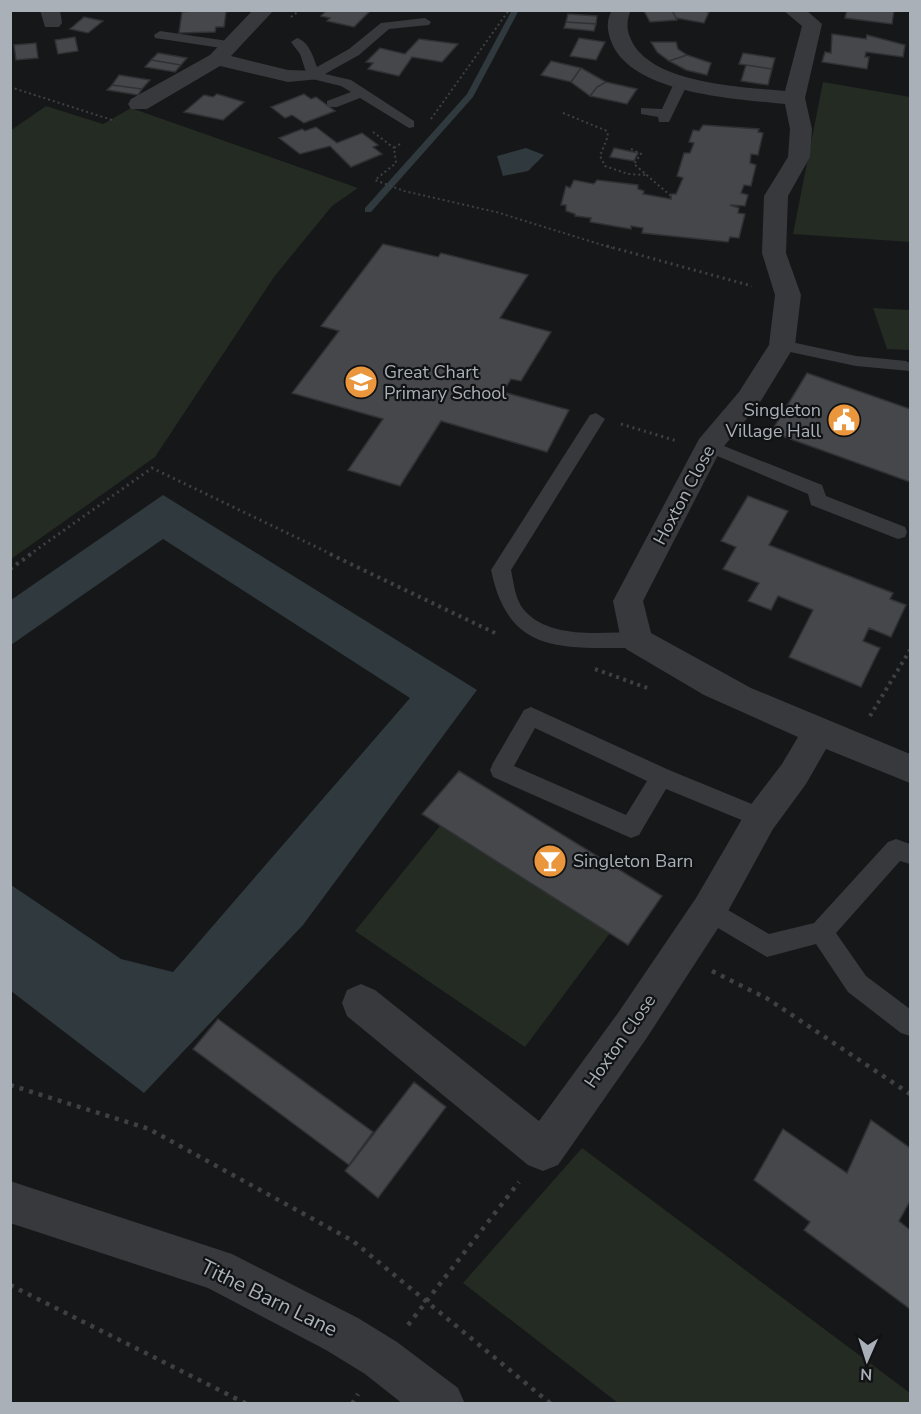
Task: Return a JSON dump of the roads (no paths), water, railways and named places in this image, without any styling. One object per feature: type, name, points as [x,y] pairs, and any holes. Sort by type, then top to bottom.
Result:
[{"type":"street","points":[[139,104],[222,52],[265,10]]},
{"type":"street","points":[[622,10],[618,16],[618,35],[622,49],[647,70],[730,92],[794,98],[812,24],[792,10]]},
{"type":"street","points":[[222,52],[288,76],[313,75]]},
{"type":"street","name":"Hoxton Close","points":[[637,640],[628,601],[708,448],[749,398],[782,345],[788,295],[774,253],[776,196],[799,157],[801,129],[794,98]]},
{"type":"street","points":[[637,640],[716,687],[819,733],[854,743],[910,769]]},
{"type":"street","name":"Hoxton Close","points":[[362,1003],[543,1150],[680,954],[709,910],[761,818],[794,774],[819,733]]},
{"type":"street","name":"Tithe Barn Lane","points":[[10,1202],[217,1269],[342,1334],[381,1358],[442,1404]]},
{"type":"lane","points":[[313,75],[354,52],[385,26],[425,22]]},
{"type":"lane","points":[[160,35],[222,52]]},
{"type":"lane","points":[[297,42],[306,53],[313,75]]},
{"type":"lane","points":[[313,75],[346,82],[409,124]]},
{"type":"lane","points":[[646,111],[665,117],[682,81]]},
{"type":"lane","points":[[332,104],[361,93]]},
{"type":"lane","points":[[782,345],[856,361],[906,367]]},
{"type":"lane","points":[[596,419],[501,570],[502,583],[506,602],[525,626],[549,637],[637,640]]},
{"type":"lane","points":[[708,448],[816,490],[818,500],[898,532]]},
{"type":"lane","points":[[662,777],[631,828],[501,770],[531,716],[662,777],[761,818]]},
{"type":"lane","points":[[709,910],[766,946],[821,932],[896,849],[910,854]]},
{"type":"lane","points":[[821,932],[857,984],[910,1024]]},
{"type":"waterway","points":[[368,210],[470,95],[516,10]]},
{"type":"place","name":"Great Chart Primary School","points":[[361,382]]},
{"type":"place","name":"Singleton Village Hall","points":[[844,420]]},
{"type":"place","name":"Singleton Barn","points":[[550,861]]}]
